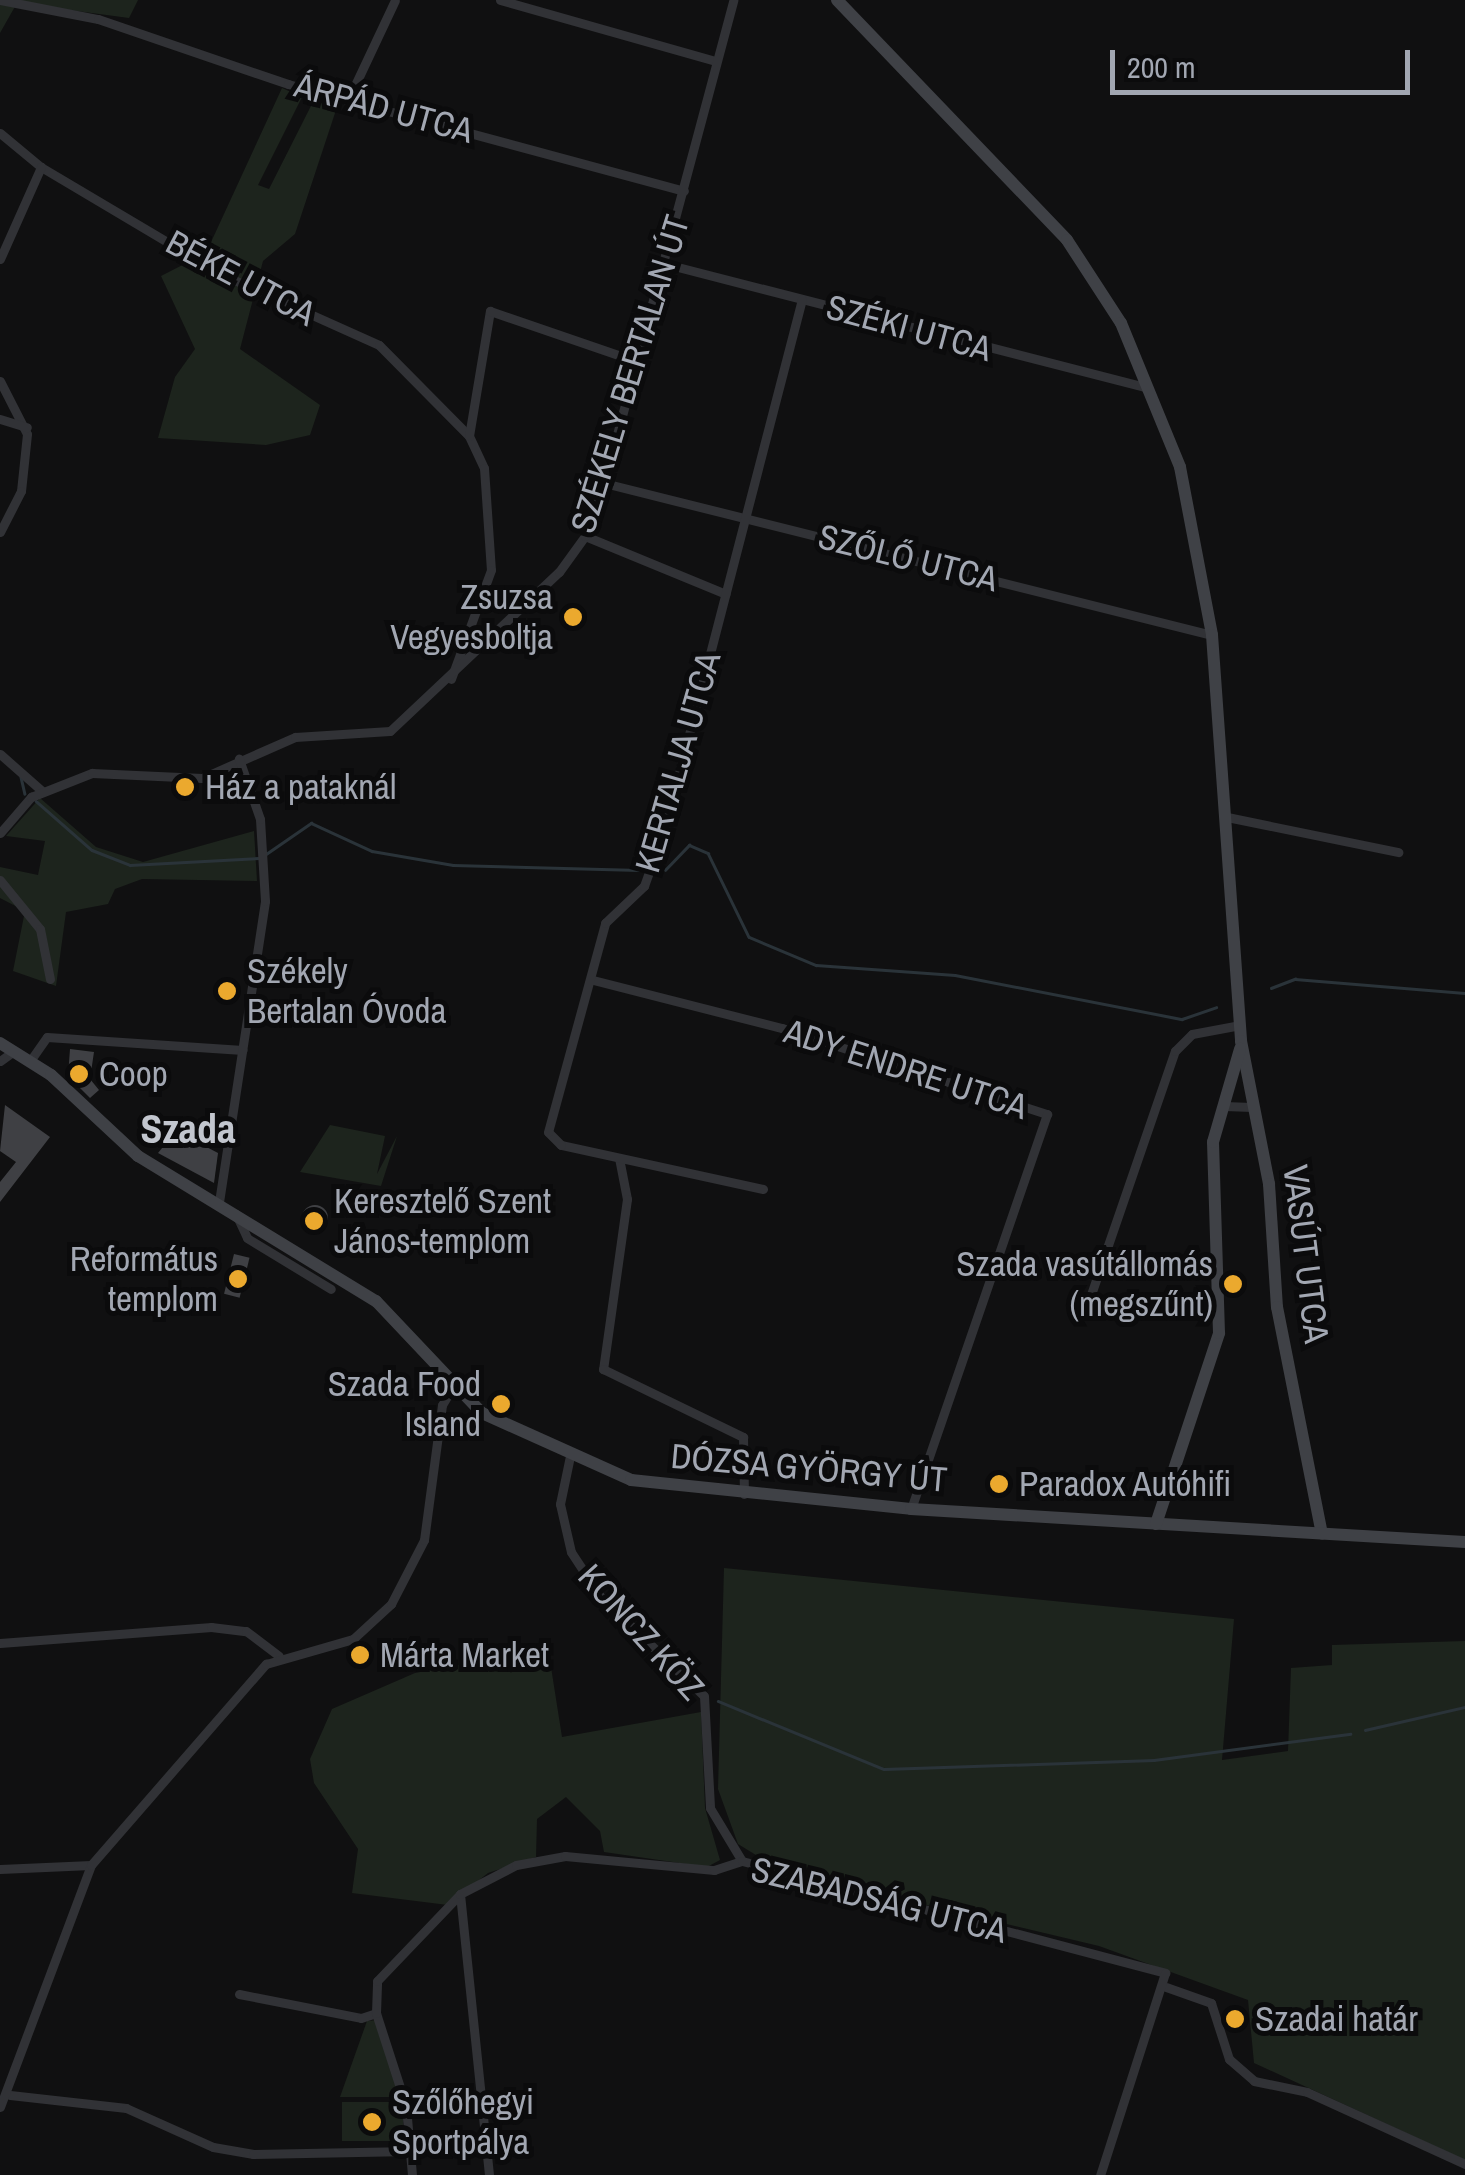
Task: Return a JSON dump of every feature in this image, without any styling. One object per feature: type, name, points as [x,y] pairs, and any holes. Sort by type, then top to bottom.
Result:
[{"type":"street","name":"ÁRPÁD UTCA","points":[[0,0],[87,17],[348,100],[684,191]]},
{"type":"street","points":[[348,100],[394,0]]},
{"type":"street","points":[[500,0],[715,61]]},
{"type":"street","name":"SZÉKELY BERTALAN ÚT","points":[[0,833],[41,790],[92,773],[202,778],[295,737],[390,731],[450,679],[586,536],[666,264],[733,0]]},
{"type":"street","points":[[838,0],[1047,214],[1106,298],[1152,388],[1188,498],[1212,635],[1241,1041],[1212,1165],[1219,1333],[1156,1524]]},
{"type":"street","name":"BÉKE UTCA","points":[[0,132],[41,167],[221,274],[379,345],[470,436],[484,468],[491,570],[450,679]]},
{"type":"street","points":[[0,259],[41,167]]},
{"type":"street","name":"SZÉKI UTCA","points":[[666,264],[1152,388]]},
{"type":"street","name":"KERTALJA UTCA","points":[[763,1190],[561,1146],[548,1132],[593,980],[605,923],[644,886],[660,842],[748,518],[802,299]]},
{"type":"street","name":"BÉKE UTCA","points":[[470,436],[490,311],[636,361]]},
{"type":"street","points":[[0,381],[27,428],[21,491],[0,532]]},
{"type":"street","points":[[0,419],[27,428]]},
{"type":"street","name":"SZŐLŐ UTCA","points":[[604,483],[1212,635]]},
{"type":"street","points":[[586,536],[726,594]]},
{"type":"street","points":[[0,754],[41,790]]},
{"type":"street","points":[[220,1202],[243,1050],[264,866],[264,845],[239,759]]},
{"type":"street","points":[[1227,816],[1398,852]]},
{"type":"street","points":[[0,880],[40,929],[50,980]]},
{"type":"street","name":"ADY ENDRE UTCA","points":[[593,980],[782,1028],[1047,1114],[911,1509]]},
{"type":"street","points":[[1086,1309],[1175,1051],[1192,1034],[1240,1025]]},
{"type":"street","points":[[30,1061],[44,1037],[243,1050]]},
{"type":"street","name":"VASÚT UTCA","points":[[1241,1041],[1269,1184],[1277,1307],[1322,1534]]},
{"type":"street","name":"DÓZSA GYÖRGY ÚT","points":[[0,1043],[30,1061],[138,1156],[237,1211],[386,1309],[482,1412],[570,1456],[631,1480],[911,1509],[1465,1542]]},
{"type":"street","points":[[0,1061],[14,1051]]},
{"type":"street","points":[[1224,1106],[1252,1107]]},
{"type":"street","points":[[619,1158],[627,1199],[603,1369],[742,1437],[744,1494]]},
{"type":"street","name":"DÓZSA GYÖRGY ÚT","points":[[237,1211],[238,1231],[331,1289]]},
{"type":"street","points":[[0,2106],[10,2095],[91,1865],[279,1656],[352,1639],[391,1604],[424,1540],[442,1405],[454,1386]]},
{"type":"street","name":"KONCZ KÖZ","points":[[570,1456],[560,1504],[571,1552],[600,1596],[704,1696],[710,1808],[742,1862]]},
{"type":"street","points":[[0,1643],[211,1627],[246,1631],[279,1656]]},
{"type":"street","name":"SZABADSÁG UTCA","points":[[376,2013],[378,1981],[460,1894],[540,1857],[714,1870],[742,1862],[810,1886],[1096,1952],[1165,1972],[1166,1987]]},
{"type":"street","points":[[0,1869],[91,1865]]},
{"type":"street","points":[[460,1894],[489,2175]]},
{"type":"street","points":[[1100,2175],[1166,1987],[1212,2003],[1225,2052],[1254,2081],[1307,2092],[1465,2164]]},
{"type":"street","points":[[239,1994],[361,2018],[376,2013],[411,2151],[412,2175]]},
{"type":"street","points":[[10,2095],[126,2108],[213,2147],[253,2154],[411,2151]]},
{"type":"shaded area","points":[[0,0],[138,0],[129,18],[17,3],[0,33]]},
{"type":"shaded area","points":[[282,88],[302,97],[258,185],[269,189],[316,96],[339,101],[295,234],[263,261],[240,349],[320,405],[310,435],[266,445],[158,438],[175,377],[195,349],[161,276],[206,253]]},
{"type":"shaded area","points":[[40,798],[96,847],[143,862],[254,831],[257,881],[142,879],[115,889],[108,904],[66,912],[56,986],[13,971],[25,911],[0,898],[0,867],[38,875],[45,841],[6,836]]},
{"type":"shaded area","points":[[330,1125],[385,1136],[377,1174],[397,1136],[381,1186],[300,1172]]},
{"type":"shaded area","points":[[724,1568],[1234,1619],[1222,1760],[1288,1751],[1291,1668],[1332,1665],[1332,1645],[1465,1641],[1465,2160],[1254,2063],[1248,2000],[1099,1946],[782,1871],[738,1844],[718,1789]]},
{"type":"shaded area","points":[[548,1648],[562,1737],[701,1712],[705,1808],[720,1860],[707,1867],[604,1852],[600,1831],[566,1797],[537,1819],[536,1857],[488,1873],[448,1905],[352,1893],[358,1849],[314,1783],[310,1759],[332,1709],[415,1673]]},
{"type":"shaded area","points":[[377,2020],[403,2097],[340,2097],[367,2021]]},
{"type":"shaded area","name":"Szőlőhegyi Sportpálya","points":[[342,2102],[403,2102],[403,2141],[342,2141]]},
{"type":"building","name":"Coop","points":[[70,1049],[94,1052],[90,1079],[99,1090],[90,1098],[68,1076]]},
{"type":"building","points":[[5,1105],[50,1137],[0,1202],[0,1182],[16,1162],[0,1151]]},
{"type":"building","points":[[176,1131],[218,1153],[214,1183],[158,1153]]},
{"type":"building","name":"Keresztelő Szent János-templom","points":[[315,1205],[324,1209],[328,1218],[324,1227],[315,1231],[306,1227],[302,1218],[306,1209]]},
{"type":"building","name":"Református templom","points":[[234,1254],[250,1258],[240,1298],[224,1294]]},
{"type":"waterway","points":[[21,777],[25,794]]},
{"type":"waterway","points":[[36,801],[92,850],[130,865],[259,858]]},
{"type":"waterway","points":[[266,854],[311,823],[372,851],[453,865],[639,870]]},
{"type":"waterway","points":[[665,870],[689,845],[708,853],[749,937],[816,965],[955,975],[1182,1019],[1216,1007]]},
{"type":"waterway","points":[[1271,988],[1295,979],[1465,993]]},
{"type":"waterway","points":[[718,1701],[884,1769],[1154,1760],[1350,1734]]},
{"type":"waterway","points":[[1365,1730],[1465,1707]]},
{"type":"place","name":"Zsuzsa Vegyesboltja","points":[[573,617]]},
{"type":"place","name":"Ház a pataknál","points":[[185,787]]},
{"type":"place","name":"Székely Bertalan Óvoda","points":[[227,991]]},
{"type":"place","name":"Coop","points":[[79,1074]]},
{"type":"place","name":"Keresztelő Szent János-templom","points":[[314,1221]]},
{"type":"place","name":"Református templom","points":[[238,1279]]},
{"type":"place","name":"Szada vasútállomás (megszűnt)","points":[[1233,1284]]},
{"type":"place","name":"Szada Food Island","points":[[501,1404]]},
{"type":"place","name":"Paradox Autóhifi","points":[[999,1484]]},
{"type":"place","name":"Márta Market","points":[[360,1655]]},
{"type":"place","name":"Szadai határ","points":[[1235,2019]]},
{"type":"place","name":"Szőlőhegyi Sportpálya","points":[[372,2122]]},
{"type":"district","name":"Szada","points":[[188,1129]]}]
